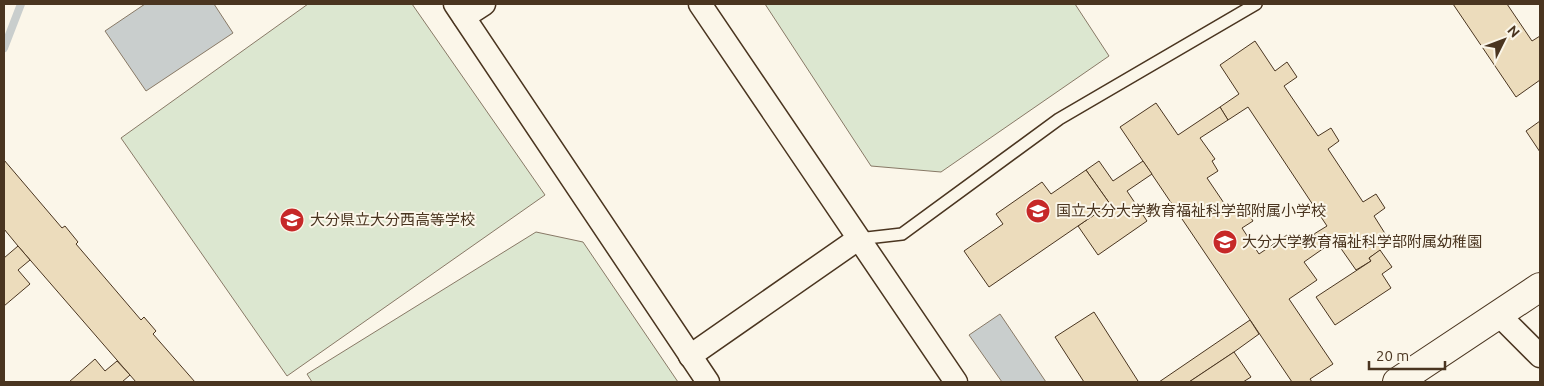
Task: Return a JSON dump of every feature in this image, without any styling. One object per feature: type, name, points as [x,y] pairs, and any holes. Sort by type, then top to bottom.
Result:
[{"type":"street","points":[[484,4],[459,10],[708,382]]},
{"type":"street","points":[[700,4],[956,382]]},
{"type":"street","points":[[690,356],[858,239]]},
{"type":"street","points":[[1396,382],[1540,287]]},
{"type":"street","points":[[1498,314],[1540,356]]},
{"type":"lane","points":[[858,239],[902,234],[1059,119],[1256,4]]},
{"type":"green space","points":[[308,4],[412,4],[545,195],[287,376],[121,138]]},
{"type":"green space","points":[[765,4],[1075,4],[1109,56],[941,172],[871,166]]},
{"type":"green space","points":[[536,232],[583,242],[678,382],[312,382],[307,374]]},
{"type":"shaded area","points":[[145,4],[214,4],[233,33],[146,91],[105,31]]},
{"type":"shaded area","points":[[1000,314],[1046,382],[1002,382],[969,335]]},
{"type":"building","points":[[1453,4],[1507,4],[1532,41],[1540,36],[1540,80],[1516,97]]},
{"type":"building","points":[[1255,41],[1275,71],[1287,62],[1297,77],[1284,86],[1318,136],[1331,128],[1339,141],[1328,149],[1363,202],[1376,194],[1385,208],[1374,216],[1391,243],[1369,258],[1371,261],[1356,270],[1335,240],[1324,248],[1314,234],[1327,226],[1248,107],[1228,120],[1220,107],[1239,94],[1220,65]]},
{"type":"building","points":[[1156,103],[1178,135],[1220,107],[1228,120],[1200,138],[1215,159],[1212,161],[1218,171],[1207,178],[1230,212],[1242,204],[1253,221],[1242,228],[1259,254],[1287,235],[1295,247],[1314,234],[1324,248],[1304,262],[1317,280],[1289,299],[1333,364],[1310,379],[1312,382],[1292,382],[1120,127]]},
{"type":"building","points":[[1540,121],[1540,152],[1526,131]]},
{"type":"building","points":[[4,160],[62,228],[65,226],[78,242],[76,244],[141,320],[144,317],[156,331],[153,334],[195,382],[136,382],[18,246],[4,229]]},
{"type":"building","points":[[1099,161],[1113,181],[1143,161],[1152,174],[1127,191],[1147,221],[1098,255],[1078,226],[1110,204],[1086,170]]},
{"type":"building","points":[[1086,170],[1110,204],[989,287],[964,251],[1003,224],[996,214],[1042,182],[1051,194]]},
{"type":"building","points":[[18,246],[30,260],[18,270],[30,284],[4,306],[4,258]]},
{"type":"building","points":[[1380,250],[1392,267],[1382,274],[1391,288],[1335,325],[1316,297],[1371,261],[1369,258]]},
{"type":"building","points":[[1094,312],[1138,381],[1084,382],[1055,337]]},
{"type":"building","points":[[1250,320],[1259,334],[1234,352],[1189,382],[1159,382]]},
{"type":"building","points":[[1234,352],[1251,377],[1243,382],[1189,382]]},
{"type":"building","points":[[95,359],[105,371],[117,361],[130,375],[122,382],[69,382]]},
{"type":"waterway","points":[[4,48],[21,4]]},
{"type":"place","name":"国立大分大学教育福祉科学部附属小学校","points":[[1038,211]]},
{"type":"place","name":"大分県立大分西高等学校","points":[[292,220]]},
{"type":"place","name":"大分大学教育福祉科学部附属幼稚園","points":[[1225,242]]}]
